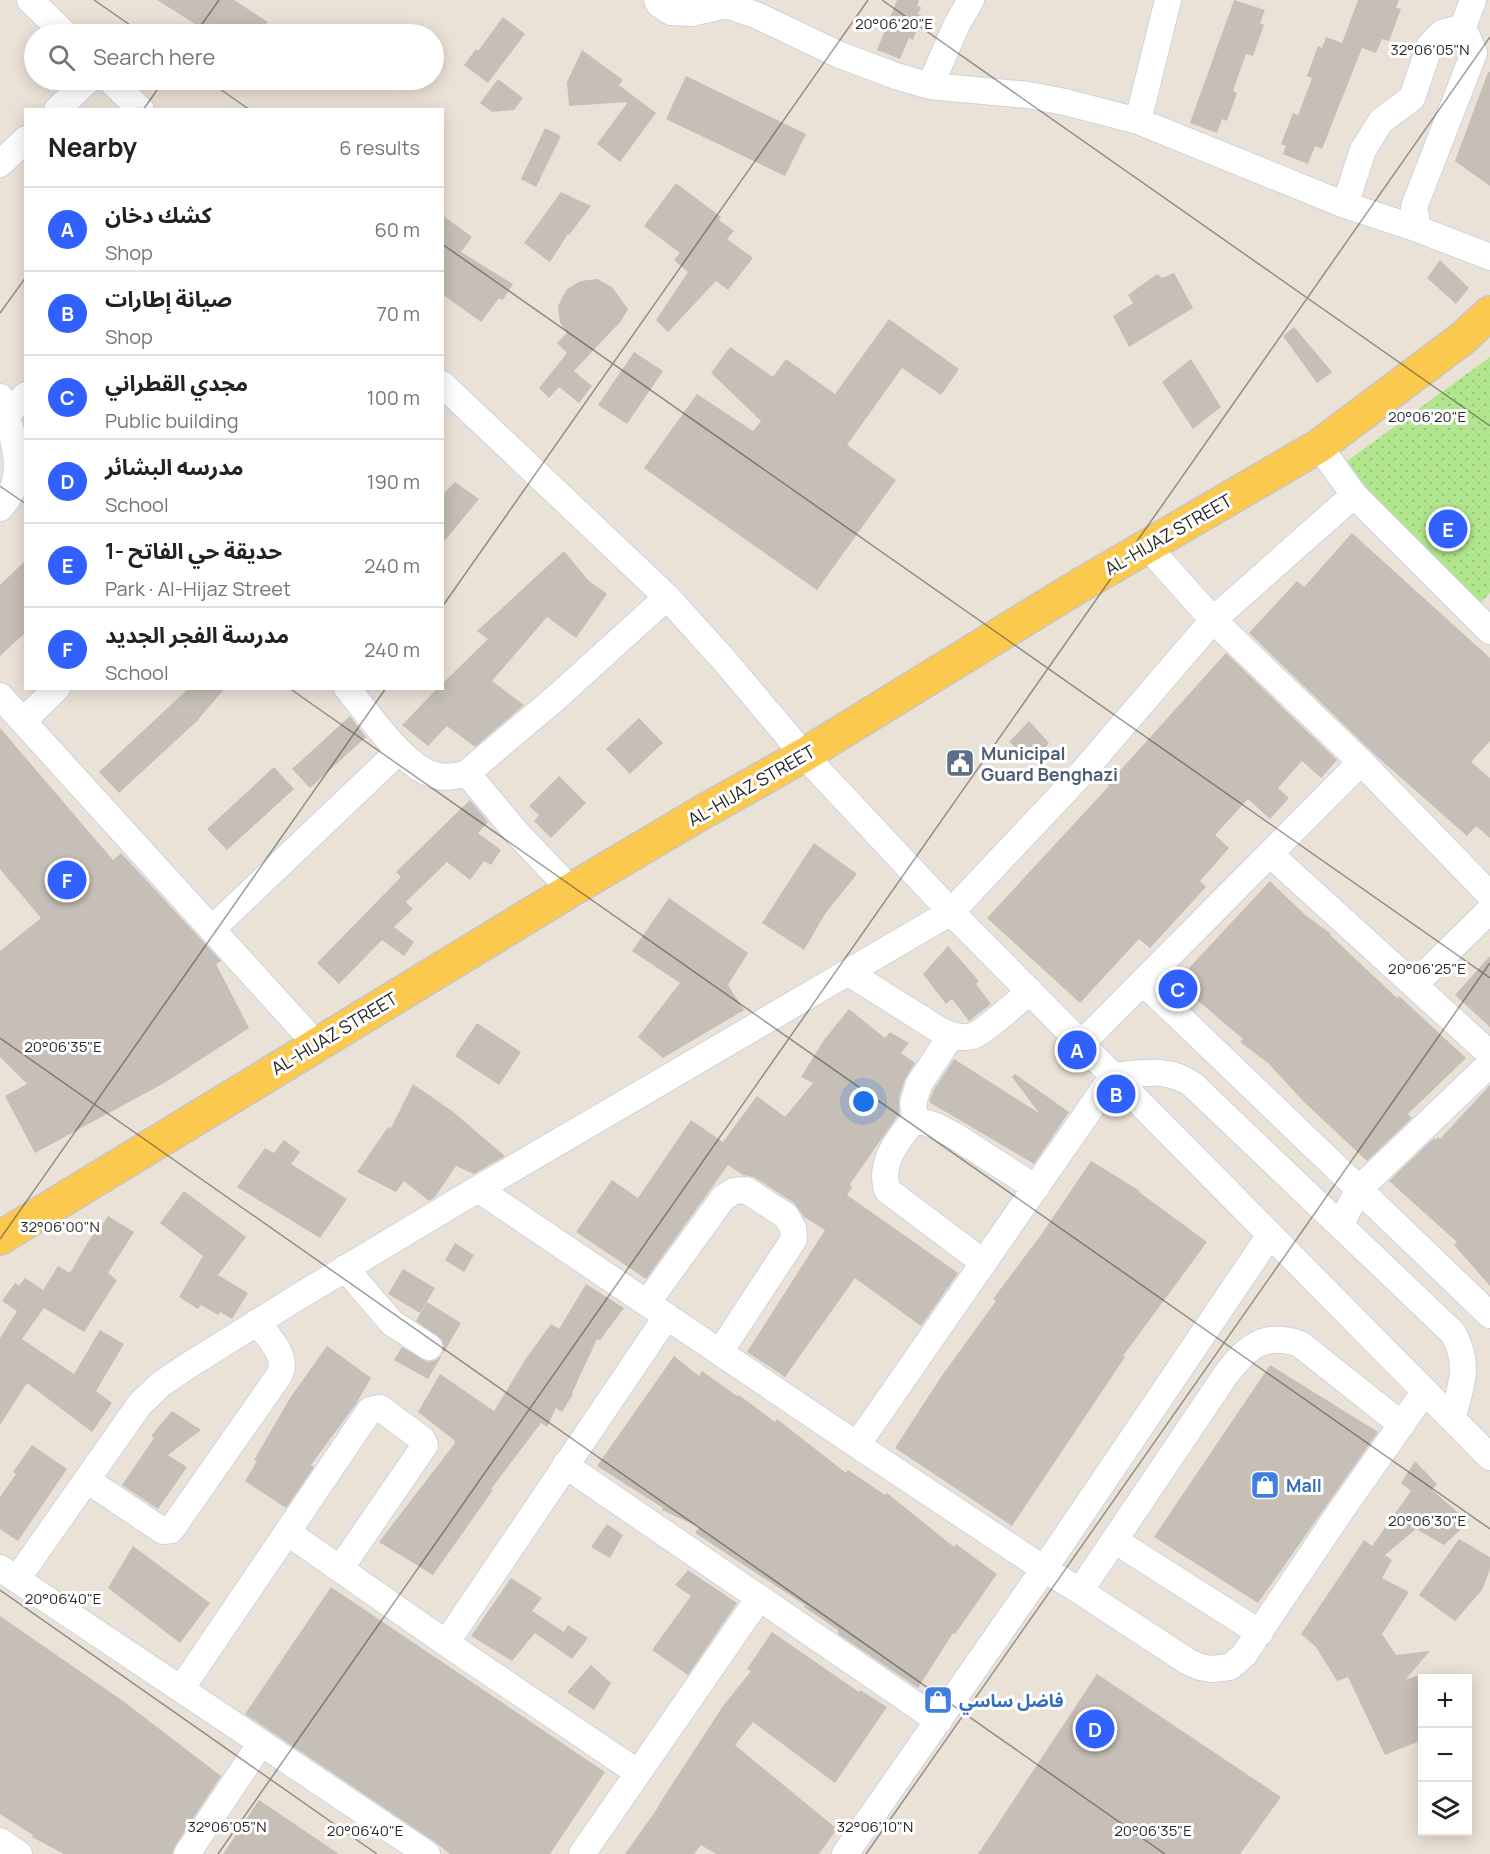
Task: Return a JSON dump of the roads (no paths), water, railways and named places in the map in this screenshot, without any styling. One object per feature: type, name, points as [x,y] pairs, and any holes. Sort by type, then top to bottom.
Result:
[{"type":"main road","name":"AL-HIJAZ STREET","points":[[0,1238],[572,890],[804,755],[1147,546],[1319,446],[1463,338],[1490,314]]},
{"type":"street","points":[[30,0],[55,24]]},
{"type":"street","points":[[657,0],[671,12],[691,13],[727,2],[840,55],[930,86],[1028,95],[1138,121],[1345,205],[1418,229],[1490,257]]},
{"type":"street","points":[[930,86],[957,24],[971,0]]},
{"type":"street","points":[[1138,121],[1168,0]]},
{"type":"street","points":[[1418,229],[1414,207],[1474,53],[1463,27],[1473,0]]},
{"type":"street","points":[[1345,205],[1363,150],[1381,120],[1412,98],[1430,45],[1442,33],[1463,27]]},
{"type":"street","points":[[59,108],[78,90]]},
{"type":"street","points":[[120,90],[139,108]]},
{"type":"street","points":[[0,164],[24,142]]},
{"type":"street","points":[[444,386],[667,597],[804,755],[951,912],[1490,1457]]},
{"type":"street","points":[[0,508],[6,503],[15,483],[18,464],[15,441],[3,406],[24,396]]},
{"type":"street","points":[[1319,446],[1354,495],[1487,622]]},
{"type":"street","points":[[427,1854],[9,1573],[87,1480],[140,1404],[161,1384],[257,1322],[478,1189],[951,912],[1081,774],[1213,620],[1354,495]]},
{"type":"street","points":[[1147,546],[1213,620],[1361,762],[1490,895]]},
{"type":"street","points":[[349,690],[399,751],[431,775],[450,778],[467,773],[558,696],[667,597]]},
{"type":"street","points":[[23,721],[55,690]]},
{"type":"street","points":[[0,696],[316,1044]]},
{"type":"street","points":[[213,928],[399,751]]},
{"type":"street","points":[[1082,1043],[1361,762]]},
{"type":"street","points":[[467,773],[516,832],[572,890]]},
{"type":"street","points":[[1270,854],[1490,1054]]},
{"type":"street","points":[[1414,985],[1490,910]]},
{"type":"street","points":[[849,973],[951,1036],[962,1038],[975,1036],[1030,991]]},
{"type":"street","points":[[1143,982],[1490,1315]]},
{"type":"street","points":[[951,1036],[919,1084],[913,1103],[915,1119],[900,1136],[885,1165],[883,1177],[886,1190],[984,1263]]},
{"type":"street","points":[[1340,1225],[1359,1189],[1490,1064]]},
{"type":"street","points":[[1113,1076],[1161,1072],[1187,1080],[1453,1333],[1462,1349],[1464,1364],[1463,1380],[1452,1419]]},
{"type":"street","points":[[857,1445],[1113,1076]]},
{"type":"street","points":[[915,1119],[955,1136],[1036,1188]]},
{"type":"street","points":[[478,1189],[1044,1569],[1080,1590],[1187,1661],[1212,1670],[1230,1667],[1238,1662],[1425,1391]]},
{"type":"street","points":[[446,1643],[565,1465],[723,1198],[734,1191],[746,1190],[786,1216],[793,1227],[794,1239],[720,1353]]},
{"type":"street","points":[[845,1854],[1044,1569],[1270,1235]]},
{"type":"street","points":[[345,1269],[392,1323],[429,1347]]},
{"type":"street","points":[[87,1480],[163,1531],[171,1530],[283,1367],[279,1353],[257,1322]]},
{"type":"street","points":[[1080,1590],[1235,1362],[1260,1342],[1273,1339],[1300,1344],[1402,1425]]},
{"type":"street","points":[[181,1689],[369,1410],[380,1408],[422,1439],[425,1445],[340,1569]]},
{"type":"street","points":[[565,1465],[939,1721]]},
{"type":"street","points":[[287,1532],[637,1772]]},
{"type":"street","points":[[1114,1540],[1260,1632]]},
{"type":"street","points":[[582,1854],[759,1598]]},
{"type":"street","points":[[187,1854],[261,1743]]},
{"type":"street","points":[[0,1841],[19,1854]]},
{"type":"place","name":"حديقة حي الفاتح -1","points":[[1448,529]]},
{"type":"place","name":"Municipal Guard Benghazi","points":[[960,763]]},
{"type":"place","name":"مدرسة الفجر الجديد","points":[[67,880]]},
{"type":"place","name":"مجدي القطراني","points":[[1178,989]]},
{"type":"place","name":"كشك دخان","points":[[1077,1050]]},
{"type":"place","name":"صيانة إطارات","points":[[1116,1094]]},
{"type":"place","name":"Mall","points":[[1265,1485]]},
{"type":"place","name":"فاضل ساسي","points":[[938,1700]]},
{"type":"place","name":"مدرسه البشائر","points":[[1095,1729]]}]
